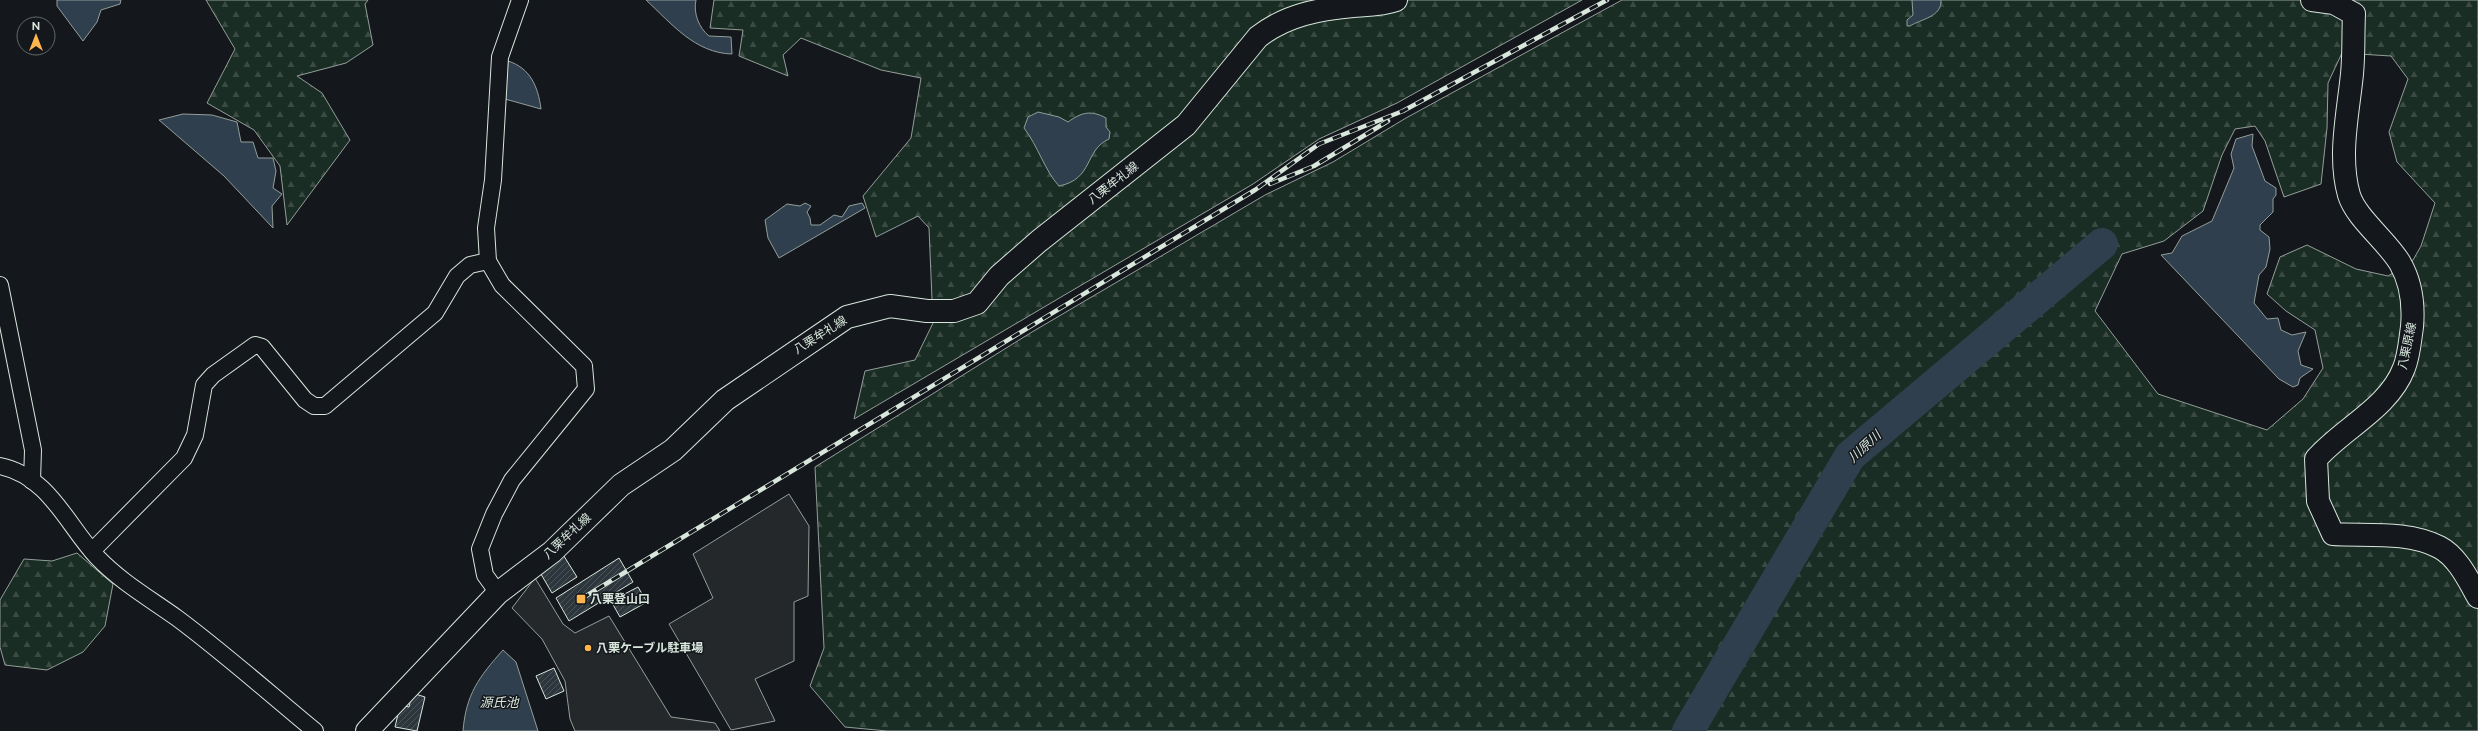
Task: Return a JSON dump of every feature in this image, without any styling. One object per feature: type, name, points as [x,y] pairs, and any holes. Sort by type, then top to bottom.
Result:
[{"type":"main road","name":"八栗牟礼線","points":[[367,731],[498,593],[552,552],[621,485],[673,450],[725,400],[766,370],[847,317],[890,306],[927,311],[954,311],[977,303],[999,276],[1034,246],[1186,125],[1258,37],[1272,26],[1298,15],[1328,8],[1396,0]]},
{"type":"main road","name":"八栗原線","points":[[2312,0],[2334,3],[2354,14],[2353,72],[2344,153],[2345,174],[2350,196],[2400,263],[2411,286],[2413,314],[2404,368],[2394,387],[2370,411],[2329,445],[2316,459],[2318,501],[2333,534],[2412,537],[2440,547],[2462,568],[2478,597]]},
{"type":"street","points":[[498,593],[485,575],[480,549],[494,514],[512,480],[586,389],[584,366],[502,285],[488,261],[486,228],[493,180],[500,57],[520,0]]},
{"type":"street","points":[[92,551],[184,458],[195,435],[204,385],[214,374],[255,345],[262,347],[305,400],[314,406],[324,406],[435,313],[461,272],[470,265],[488,261]]},
{"type":"street","points":[[0,285],[33,450],[32,481]]},
{"type":"street","points":[[0,466],[11,468],[32,481],[58,504],[92,551],[132,588],[176,618],[315,731]]},
{"type":"green space","points":[[206,0],[368,0],[365,4],[373,45],[346,63],[297,76],[322,93],[350,140],[287,225],[280,166],[254,130],[207,103],[235,49]]},
{"type":"green space","points":[[714,0],[1582,0],[1397,103],[1319,139],[1253,184],[854,419],[865,371],[915,360],[933,323],[929,228],[918,216],[876,237],[863,196],[911,138],[921,78],[881,70],[801,38],[783,55],[788,76],[739,56],[743,30],[710,28]]},
{"type":"green space","points":[[1622,0],[2478,0],[2478,731],[887,731],[845,727],[810,686],[824,648],[815,467],[1032,332],[1265,195],[1333,162],[1406,118]],"holes":[[[2342,53],[2391,56],[2408,79],[2389,132],[2397,162],[2435,203],[2421,246],[2413,260],[2388,276],[2356,269],[2307,245],[2280,257],[2267,294],[2286,311],[2315,330],[2323,368],[2303,399],[2267,430],[2158,394],[2095,311],[2122,254],[2164,241],[2203,211],[2222,155],[2235,129],[2255,126],[2265,141],[2284,197],[2321,184],[2327,128],[2328,83]]]},
{"type":"green space","points":[[77,553],[113,584],[105,626],[83,652],[47,670],[5,665],[0,647],[0,600],[24,559],[52,561]]},
{"type":"shaded area","points":[[789,494],[809,526],[808,596],[794,602],[794,661],[755,679],[775,721],[731,730],[669,624],[713,598],[693,554]]},
{"type":"shaded area","name":"八栗ケーブル駐車場","points":[[535,578],[563,624],[575,633],[609,616],[671,717],[715,723],[720,731],[575,731],[570,719],[565,681],[542,639],[512,608]]},
{"type":"water","points":[[57,0],[121,0],[120,4],[101,10],[97,22],[83,41],[57,6]]},
{"type":"water","points":[[646,0],[696,0],[696,15],[702,29],[709,36],[731,37],[732,54],[707,49],[695,43],[685,36]]},
{"type":"water","points":[[1912,0],[1941,0],[1940,6],[1935,14],[1915,24],[1907,26],[1907,20],[1913,15]]},
{"type":"water","points":[[508,61],[522,68],[532,79],[538,93],[541,109],[505,99]]},
{"type":"water","points":[[1038,112],[1059,117],[1068,122],[1082,114],[1087,113],[1101,115],[1106,118],[1106,127],[1110,132],[1109,139],[1101,144],[1096,150],[1084,171],[1070,182],[1059,186],[1024,128],[1028,117]]},
{"type":"water","points":[[183,114],[212,115],[237,122],[241,142],[253,142],[258,158],[273,158],[276,171],[273,188],[282,194],[272,206],[273,228],[224,176],[159,120]]},
{"type":"water","points":[[2253,134],[2252,146],[2265,181],[2276,188],[2276,195],[2273,199],[2273,212],[2260,225],[2260,230],[2269,237],[2270,249],[2266,267],[2259,275],[2254,303],[2267,319],[2278,318],[2281,330],[2292,335],[2306,332],[2298,351],[2301,365],[2313,369],[2300,378],[2298,385],[2293,387],[2279,379],[2161,255],[2172,253],[2182,236],[2212,221],[2234,168],[2231,154],[2236,139]]},
{"type":"water","points":[[805,203],[811,206],[807,212],[811,225],[820,225],[834,215],[842,217],[849,206],[862,203],[865,208],[779,258],[768,238],[765,220],[787,204],[800,206]]},
{"type":"water","name":"源氏池","points":[[503,650],[516,662],[538,731],[463,731],[467,707],[475,687],[487,669]]},
{"type":"building","name":"八栗登山口","points":[[562,553],[577,577],[552,593],[538,569]]},
{"type":"building","name":"八栗登山口","points":[[619,558],[633,582],[569,621],[556,598]]},
{"type":"building","points":[[638,587],[647,602],[620,617],[611,601]]},
{"type":"building","points":[[554,668],[564,691],[546,699],[536,676]]},
{"type":"building","points":[[412,693],[425,697],[417,731],[395,727],[400,705],[409,707]]},
{"type":"waterway","name":"川原川","points":[[1688,731],[1850,456],[2102,244]]},
{"type":"railway","points":[[581,599],[1255,190],[1319,144],[1403,111],[1607,0]]},
{"type":"railway","points":[[1270,184],[1314,166],[1388,121]]},
{"type":"place","name":"八栗登山口","points":[[581,599]]},
{"type":"place","name":"八栗ケーブル駐車場","points":[[588,648]]}]
